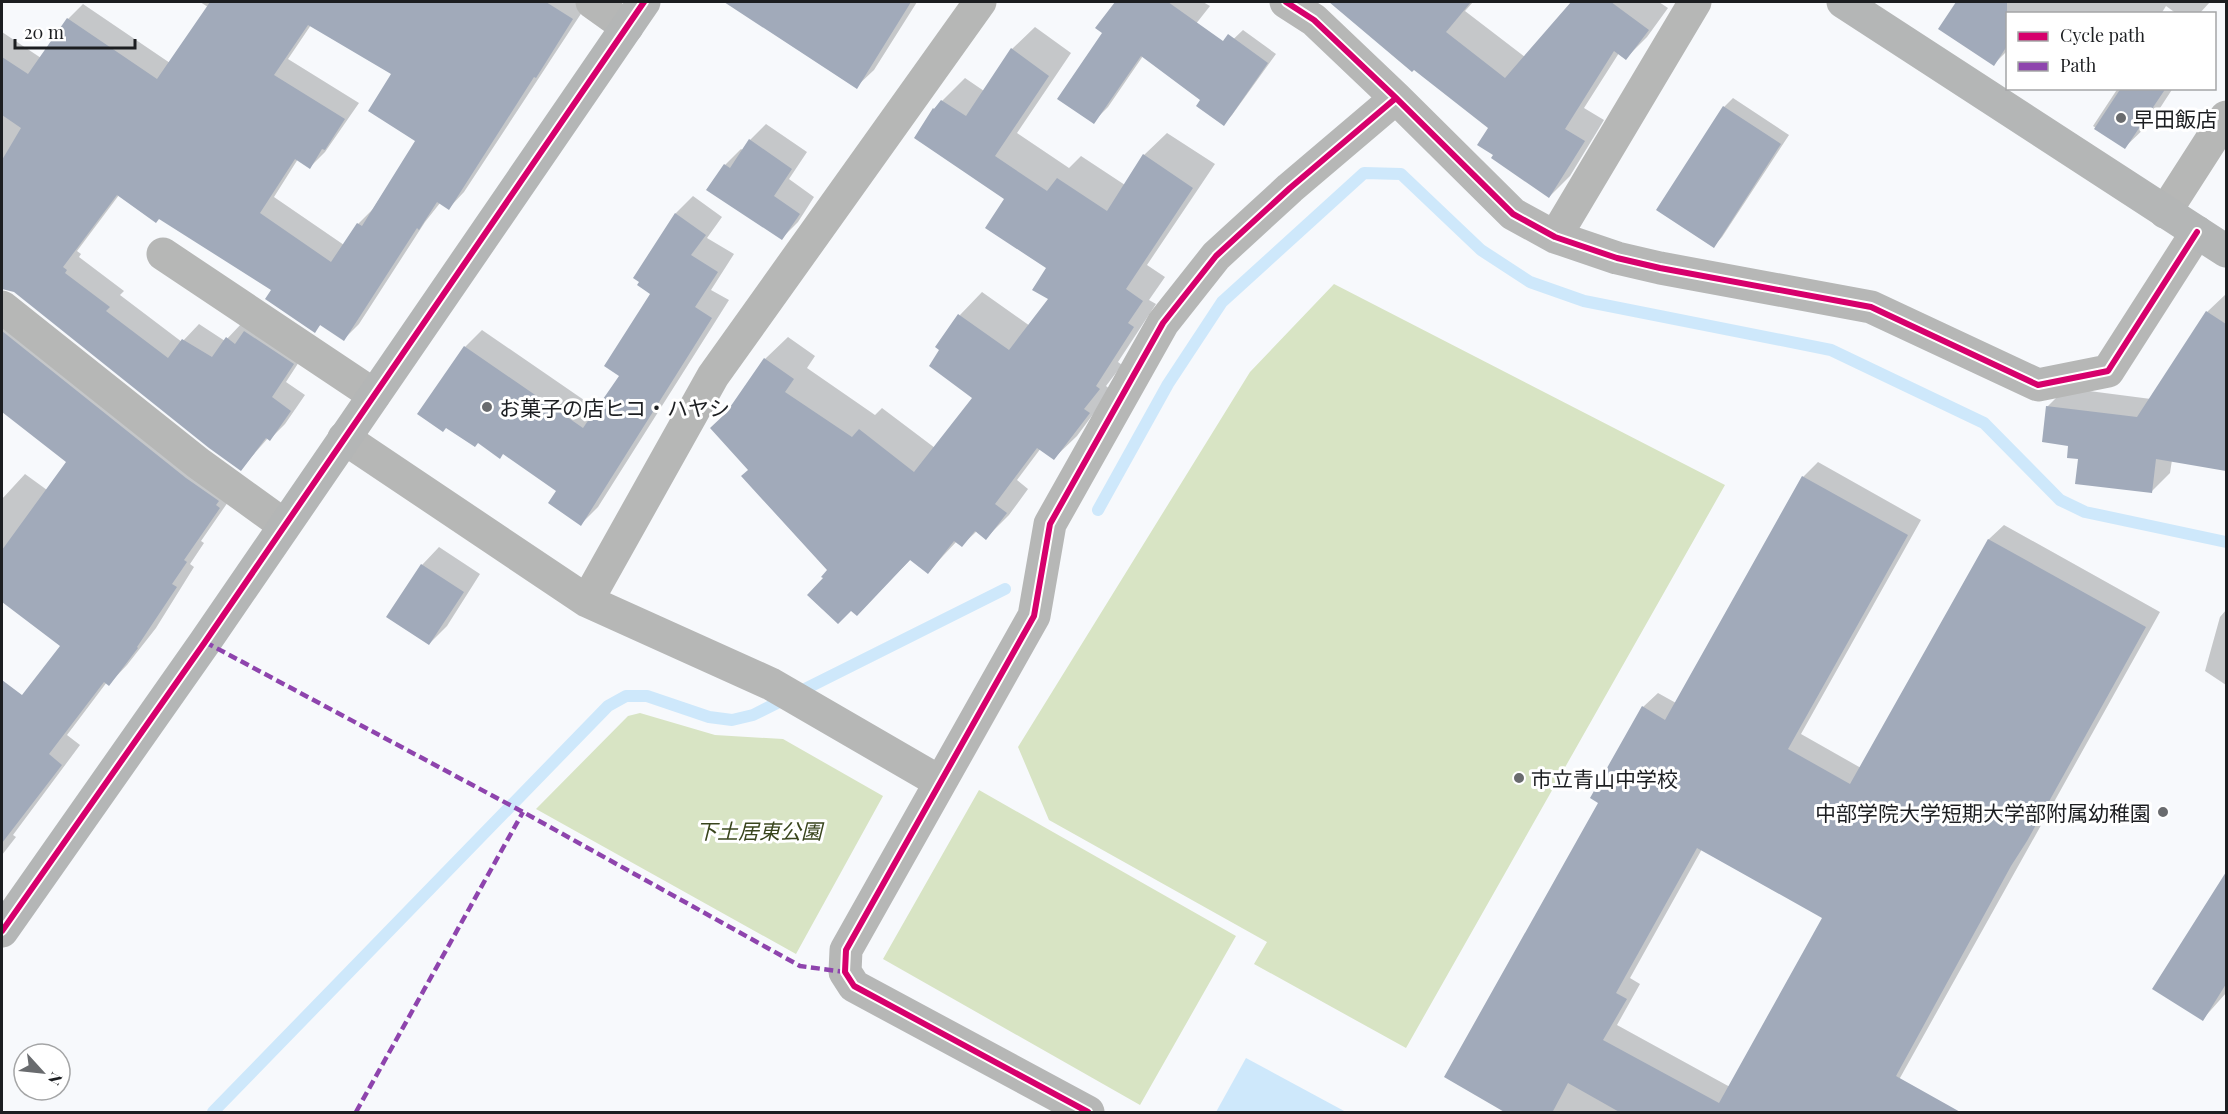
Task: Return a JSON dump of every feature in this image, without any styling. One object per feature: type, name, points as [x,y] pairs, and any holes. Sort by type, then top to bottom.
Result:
[{"type":"street","points":[[2,931],[636,14],[592,2]]},
{"type":"street","points":[[586,601],[712,376],[980,2]]},
{"type":"street","points":[[1286,2],[1314,21],[1396,98],[1513,214],[1555,237],[1617,258],[1660,268],[1870,307],[2038,385],[2108,371],[2198,232]]},
{"type":"street","points":[[1555,237],[1695,2]]},
{"type":"street","points":[[1843,2],[2226,251]]},
{"type":"street","points":[[1088,1113],[855,986],[845,972],[846,950],[1034,616],[1050,524],[1163,323],[1216,256],[1290,188],[1396,98]]},
{"type":"street","points":[[2164,212],[2226,117]]},
{"type":"street","points":[[163,254],[374,395]]},
{"type":"street","points":[[2,307],[198,464],[284,525]]},
{"type":"street","points":[[344,438],[586,601],[771,684],[940,782]]},
{"type":"green space","points":[[1334,284],[1725,485],[1406,1048],[1254,964],[1267,942],[1049,820],[1018,747],[1250,372]]},
{"type":"green space","name":"下土居東公園","points":[[640,713],[715,735],[783,739],[883,796],[796,954],[536,809],[628,716]]},
{"type":"green space","points":[[979,790],[1236,936],[1140,1105],[883,959]]},
{"type":"water","points":[[1246,1058],[1346,1112],[1216,1112]]},
{"type":"building","points":[[210,2],[546,2],[573,19],[449,210],[437,202],[419,230],[417,228],[344,341],[320,325],[315,333],[265,299],[271,290],[159,219],[156,223],[117,195],[63,267],[67,270],[65,273],[110,307],[106,311],[168,358],[182,339],[212,357],[226,337],[235,344],[244,331],[294,364],[272,397],[291,411],[270,441],[266,438],[241,471],[14,292],[2,289],[2,160],[21,128],[2,115],[2,57],[28,74],[67,18],[157,79]],"holes":[[[308,25],[391,74],[368,111],[415,141],[362,226],[357,223],[331,262],[260,213],[295,159],[310,169],[345,119],[274,75]]]},
{"type":"building","points":[[724,2],[911,2],[857,89]]},
{"type":"building","points":[[1115,2],[1168,2],[1223,41],[1228,34],[1268,63],[1224,126],[1196,106],[1200,100],[1141,56],[1094,124],[1057,99],[1102,33],[1095,28]]},
{"type":"building","points":[[1329,2],[1471,2],[1446,32],[1505,78],[1571,2],[1611,2],[1649,30],[1626,60],[1614,51],[1565,129],[1585,141],[1549,198],[1491,158],[1493,155],[1477,145],[1488,128],[1414,70],[1412,72]]},
{"type":"building","points":[[1956,2],[2007,2],[2006,48],[1994,66],[1938,29]]},
{"type":"building","points":[[1011,48],[1049,76],[995,156],[1047,191],[1057,178],[1107,211],[1143,154],[1193,188],[1126,289],[1143,301],[1128,323],[1134,327],[1096,386],[1100,389],[1084,409],[1090,413],[1054,460],[1037,448],[995,504],[1007,513],[986,540],[975,531],[962,547],[954,541],[928,574],[910,560],[857,616],[851,611],[838,624],[807,595],[823,578],[821,577],[827,570],[741,476],[748,470],[710,428],[726,413],[764,358],[794,379],[785,392],[852,437],[859,429],[914,472],[972,398],[929,366],[939,350],[935,347],[958,314],[1009,350],[1048,299],[1032,290],[1046,268],[985,228],[1004,199],[914,138],[933,108],[941,100],[966,116]]},
{"type":"building","name":"早田飯店","points":[[2120,90],[2165,90],[2125,149],[2094,129]]},
{"type":"building","points":[[1723,106],[1781,144],[1714,248],[1656,210]]},
{"type":"building","points":[[749,139],[792,169],[774,196],[800,214],[782,240],[706,190],[724,164],[730,168]]},
{"type":"building","points":[[675,213],[706,235],[691,255],[718,272],[695,307],[712,318],[581,526],[548,503],[556,491],[503,454],[500,459],[478,443],[475,447],[446,428],[443,432],[417,414],[464,346],[583,428],[619,376],[604,366],[650,294],[637,285],[639,282],[633,278]]},
{"type":"building","points":[[2206,311],[2226,324],[2226,471],[2156,459],[2152,493],[2075,484],[2078,459],[2067,458],[2068,446],[2042,442],[2046,406],[2137,417]]},
{"type":"building","points":[[2,331],[186,478],[219,501],[216,505],[220,508],[184,560],[187,562],[172,584],[177,587],[138,648],[109,686],[104,682],[49,754],[62,765],[2,843],[2,680],[22,695],[60,646],[2,602],[2,550],[66,462],[2,412]]},
{"type":"building","points":[[1802,476],[1908,535],[1788,749],[1850,784],[1988,539],[2146,627],[1896,1076],[1962,1113],[1621,1113],[1568,1083],[1552,1113],[1506,1113],[1444,1077],[1598,803],[1590,798],[1642,706],[1665,720]],"holes":[[[1697,848],[1822,918],[1719,1103],[1603,1040],[1627,999],[1616,993]]]},
{"type":"building","points":[[421,564],[464,592],[429,645],[386,617]]},
{"type":"building","points":[[2226,872],[2226,984],[2203,1021],[2152,989]]},
{"type":"waterway","points":[[1098,510],[1168,384],[1222,302],[1364,173],[1401,174],[1481,250],[1530,282],[1584,301],[1831,350],[1984,423],[2060,500],[2085,512],[2226,542]]},
{"type":"waterway","points":[[213,1112],[608,706],[626,696],[647,696],[709,717],[732,720],[753,715],[1005,589]]},
{"type":"marked path","points":[[205,642],[523,812],[800,966],[845,972]]},
{"type":"marked path","points":[[356,1112],[523,812]]},
{"type":"cycle path","points":[[2,931],[205,642],[644,2]]},
{"type":"cycle path","points":[[1286,2],[1314,20],[1513,214],[1555,237],[1617,258],[1660,268],[1871,307],[2038,385],[2108,371],[2197,232]]},
{"type":"cycle path","points":[[1088,1112],[854,986],[845,972],[846,950],[1034,616],[1050,524],[1163,323],[1216,256],[1290,188],[1396,98]]},
{"type":"place","name":"早田飯店","points":[[2121,118]]},
{"type":"place","name":"お菓子の店ヒコ・ハヤシ","points":[[487,407]]},
{"type":"place","name":"市立青山中学校","points":[[1519,778]]},
{"type":"place","name":"中部学院大学短期大学部附属幼稚園","points":[[2163,812]]}]
